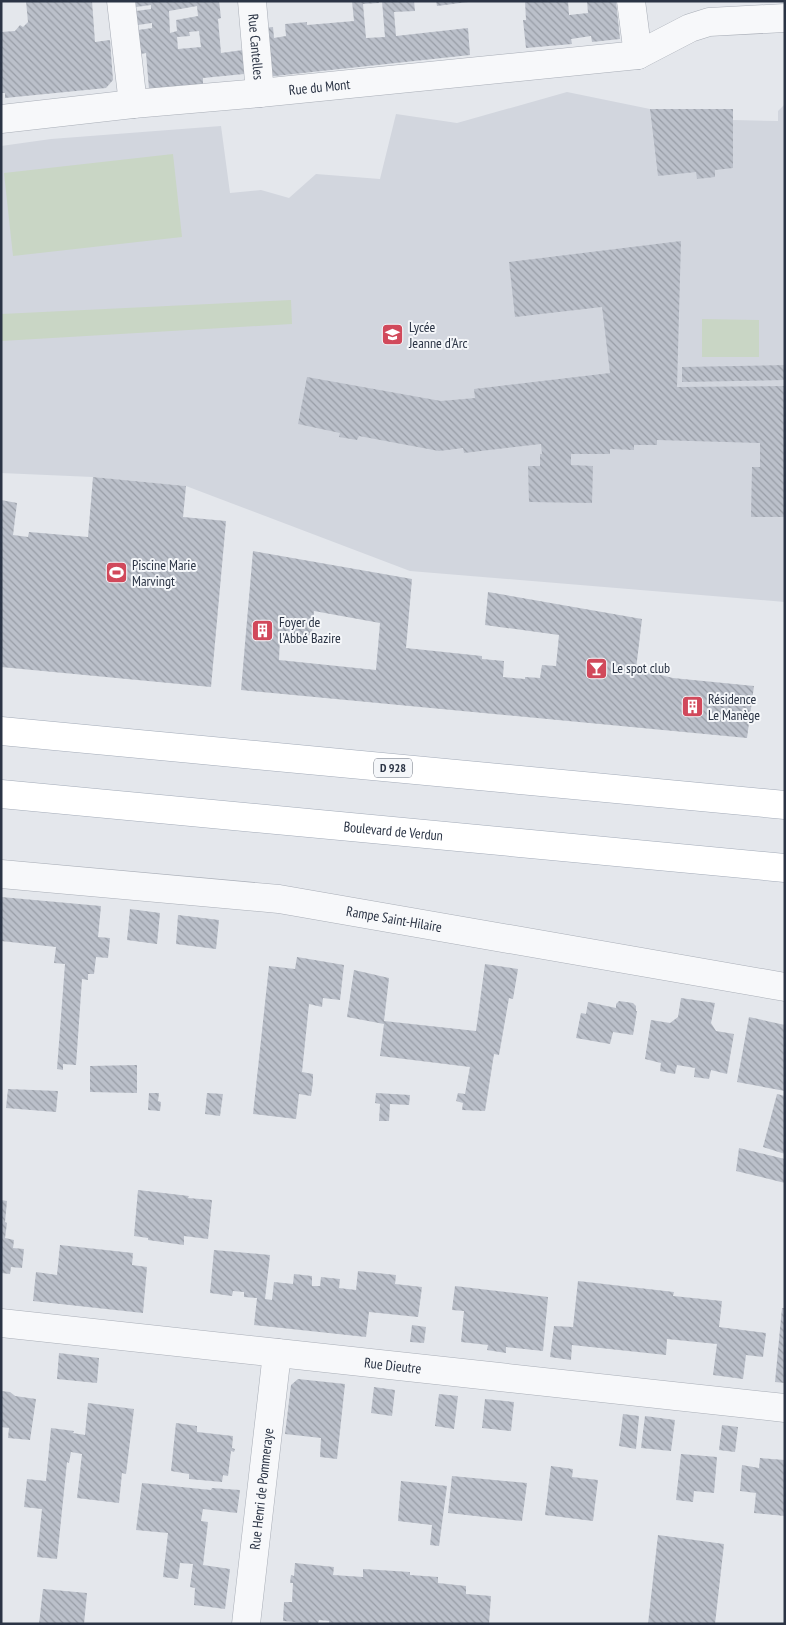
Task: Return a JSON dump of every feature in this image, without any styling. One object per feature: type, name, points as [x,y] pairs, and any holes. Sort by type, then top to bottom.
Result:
[{"type":"main road","name":"D 928","points":[[1,731],[785,805]]},
{"type":"main road","name":"Boulevard de Verdun","points":[[1,794],[785,868]]},
{"type":"street","points":[[121,1],[133,104]]},
{"type":"street","name":"Rue Cantelles","points":[[252,1],[260,93]]},
{"type":"street","points":[[631,1],[638,55],[690,28],[709,22],[785,18]]},
{"type":"street","name":"Rue du Mont","points":[[1,119],[133,104],[638,55]]},
{"type":"street","name":"Rampe Saint-Hilaire","points":[[1,874],[279,899],[785,987]]},
{"type":"street","name":"Rue Dieutre","points":[[1,1323],[785,1408]]},
{"type":"street","name":"Rue Henri de Pommeraye","points":[[246,1624],[277,1353]]},
{"type":"shaded area","name":"Lycée Jeanne d'Arc","points":[[567,92],[650,109],[733,120],[778,121],[778,111],[785,104],[785,602],[410,571],[186,486],[93,477],[1,473],[1,146],[51,139],[221,126],[230,193],[261,190],[289,198],[316,174],[380,179],[396,114],[457,123]]},
{"type":"green space","points":[[173,154],[182,237],[13,256],[4,173]]},
{"type":"green space","points":[[291,300],[292,324],[1,341],[1,314]]},
{"type":"green space","points":[[702,319],[759,320],[759,357],[702,357]]},
{"type":"building","points":[[26,1],[92,1],[95,42],[110,40],[113,80],[106,88],[5,98],[5,93],[1,93],[1,32],[15,31],[20,25],[23,27],[28,22]]},
{"type":"building","points":[[135,1],[219,1],[221,18],[218,19],[221,53],[250,49],[251,66],[244,74],[203,78],[203,84],[149,89],[146,53],[141,54],[138,30],[152,28],[152,23],[138,25],[136,11],[151,9],[151,5],[136,7]],"holes":[[[197,6],[198,16],[176,20],[177,31],[170,33],[169,11]],[[199,31],[201,47],[178,49],[177,37],[190,36],[189,32]]]},
{"type":"building","points":[[352,1],[379,1],[379,3],[363,4],[366,38],[385,37],[382,1],[414,1],[415,11],[394,12],[396,36],[468,28],[470,55],[266,77],[262,28],[273,27],[274,38],[286,36],[285,24],[307,22],[307,25],[354,21]]},
{"type":"building","points":[[436,1],[468,1],[468,2],[437,6]]},
{"type":"building","points":[[525,1],[568,1],[569,15],[588,13],[587,1],[616,1],[620,39],[592,42],[591,36],[571,39],[572,44],[526,48],[523,20],[526,20]]},
{"type":"building","points":[[650,109],[733,109],[733,168],[715,170],[715,177],[697,179],[696,172],[658,176]]},
{"type":"building","points":[[681,241],[677,387],[785,386],[785,517],[751,517],[752,467],[760,467],[760,443],[657,440],[657,445],[634,445],[634,450],[610,449],[610,454],[571,454],[571,465],[593,466],[592,503],[529,502],[528,466],[540,466],[541,444],[464,453],[463,448],[439,451],[359,436],[357,440],[339,437],[340,433],[298,424],[307,377],[441,401],[475,398],[474,389],[610,373],[602,307],[515,317],[509,262]]},
{"type":"building","points":[[785,365],[785,380],[682,382],[682,367]]},
{"type":"building","name":"Piscine Marie Marvingt","points":[[93,477],[186,486],[183,517],[226,521],[211,687],[1,667],[1,500],[17,503],[13,535],[28,537],[29,532],[88,537]]},
{"type":"building","points":[[253,551],[412,579],[406,648],[482,656],[482,659],[504,661],[503,677],[540,678],[542,665],[556,666],[559,635],[485,625],[488,592],[642,619],[636,669],[673,678],[754,686],[747,738],[241,690]],"holes":[[[314,611],[380,623],[376,670],[279,660],[280,637],[303,640],[312,633]]]},
{"type":"building","points":[[1,897],[101,906],[98,937],[110,938],[108,958],[96,957],[94,974],[88,974],[88,980],[82,979],[76,1065],[63,1064],[63,1070],[57,1069],[65,964],[54,963],[56,947],[1,941]]},
{"type":"building","points":[[130,909],[160,913],[157,944],[127,940]]},
{"type":"building","points":[[178,915],[219,920],[216,949],[176,944]]},
{"type":"building","points":[[297,957],[344,965],[340,1000],[323,998],[322,1007],[309,1004],[302,1072],[313,1074],[313,1082],[311,1096],[299,1094],[296,1119],[253,1114],[269,966],[295,969]]},
{"type":"building","points":[[485,964],[518,969],[513,999],[509,998],[499,1055],[494,1054],[485,1111],[462,1110],[463,1103],[456,1101],[458,1093],[465,1094],[470,1067],[380,1056],[384,1024],[347,1017],[354,970],[389,978],[384,1021],[476,1031]]},
{"type":"building","points":[[681,998],[715,1003],[711,1023],[716,1031],[734,1034],[727,1074],[711,1070],[709,1079],[694,1077],[695,1068],[677,1065],[675,1074],[660,1071],[661,1063],[645,1059],[651,1020],[670,1023],[678,1017]]},
{"type":"building","points":[[619,1001],[633,1003],[636,1006],[637,1011],[633,1035],[613,1032],[610,1044],[576,1038],[581,1013],[586,1014],[588,1002],[616,1008],[616,1004]]},
{"type":"building","points":[[749,1017],[785,1025],[785,1091],[737,1082]]},
{"type":"building","points":[[137,1065],[137,1093],[90,1092],[90,1066]]},
{"type":"building","points":[[8,1089],[58,1091],[56,1112],[6,1108]]},
{"type":"building","points":[[149,1093],[159,1093],[160,1111],[148,1110]]},
{"type":"building","points":[[207,1093],[223,1094],[220,1116],[205,1114]]},
{"type":"building","points":[[376,1093],[410,1095],[409,1105],[390,1104],[389,1121],[379,1121],[380,1104],[375,1103]]},
{"type":"building","points":[[777,1094],[785,1096],[785,1154],[763,1147]]},
{"type":"building","points":[[739,1148],[785,1159],[785,1183],[736,1171]]},
{"type":"building","points":[[138,1190],[212,1200],[208,1239],[184,1236],[184,1245],[134,1236]]},
{"type":"building","points":[[1,1200],[7,1201],[5,1238],[14,1240],[13,1248],[24,1249],[22,1268],[11,1267],[10,1274],[1,1273]]},
{"type":"building","points":[[60,1245],[133,1253],[132,1265],[147,1267],[143,1313],[33,1301],[36,1272],[57,1275]]},
{"type":"building","points":[[214,1250],[270,1255],[265,1299],[272,1300],[274,1282],[293,1284],[294,1274],[312,1276],[312,1286],[320,1286],[321,1277],[340,1279],[339,1288],[356,1290],[358,1271],[396,1275],[395,1284],[422,1287],[418,1317],[369,1312],[366,1337],[254,1325],[257,1298],[244,1297],[244,1292],[233,1291],[232,1296],[210,1293]]},
{"type":"building","points":[[578,1281],[674,1292],[673,1296],[722,1301],[719,1327],[766,1333],[763,1357],[746,1355],[743,1379],[713,1375],[717,1344],[667,1339],[666,1355],[572,1345],[571,1360],[550,1357],[554,1326],[573,1327]]},
{"type":"building","points":[[455,1286],[548,1297],[543,1351],[506,1347],[506,1353],[487,1350],[488,1345],[461,1342],[464,1311],[452,1310]]},
{"type":"building","points":[[782,1308],[785,1308],[785,1383],[775,1382]]},
{"type":"building","points":[[412,1325],[426,1327],[424,1343],[410,1342]]},
{"type":"building","points":[[59,1353],[99,1358],[97,1383],[57,1379]]},
{"type":"building","points":[[298,1379],[345,1384],[337,1459],[320,1457],[321,1438],[285,1434],[291,1385]]},
{"type":"building","points":[[374,1387],[395,1390],[392,1416],[371,1413]]},
{"type":"building","points":[[1,1391],[10,1392],[15,1396],[36,1399],[30,1440],[8,1438],[9,1428],[1,1427]]},
{"type":"building","points":[[439,1394],[458,1396],[454,1429],[435,1426]]},
{"type":"building","points":[[485,1399],[514,1402],[511,1431],[482,1428]]},
{"type":"building","points":[[88,1403],[134,1409],[126,1474],[122,1473],[119,1503],[77,1498],[82,1454],[71,1452],[69,1463],[67,1462],[57,1559],[37,1557],[42,1509],[24,1507],[27,1479],[46,1481],[51,1428],[74,1431],[73,1433],[85,1435]]},
{"type":"building","points":[[623,1414],[639,1416],[636,1449],[619,1446]]},
{"type":"building","points":[[645,1416],[675,1420],[671,1451],[641,1448]]},
{"type":"building","points":[[176,1423],[197,1426],[197,1432],[233,1436],[232,1448],[235,1449],[234,1452],[231,1451],[228,1476],[223,1475],[222,1482],[189,1479],[189,1474],[171,1471]]},
{"type":"building","points":[[722,1425],[738,1427],[735,1452],[719,1450]]},
{"type":"building","points":[[681,1454],[717,1457],[714,1493],[694,1491],[693,1502],[676,1500]]},
{"type":"building","points":[[760,1458],[785,1460],[785,1516],[754,1513],[756,1493],[740,1491],[742,1465],[759,1468]]},
{"type":"building","points":[[551,1466],[573,1469],[572,1477],[598,1480],[593,1521],[545,1515]]},
{"type":"building","points":[[452,1476],[527,1483],[522,1521],[448,1513]]},
{"type":"building","points":[[401,1481],[447,1486],[439,1546],[430,1545],[432,1525],[398,1521]]},
{"type":"building","points":[[142,1483],[211,1490],[212,1488],[240,1490],[237,1513],[203,1509],[201,1521],[208,1522],[203,1565],[230,1569],[225,1609],[194,1605],[195,1588],[190,1587],[193,1564],[180,1563],[178,1579],[163,1577],[168,1533],[136,1530]]},
{"type":"building","points":[[658,1535],[724,1544],[715,1624],[648,1624]]},
{"type":"building","points":[[295,1563],[334,1567],[333,1575],[363,1577],[363,1569],[410,1572],[410,1575],[438,1577],[438,1583],[466,1586],[466,1594],[491,1596],[489,1624],[329,1624],[329,1621],[319,1620],[318,1624],[315,1624],[283,1621],[284,1602],[292,1602],[293,1583],[290,1583],[291,1575],[294,1576]]},
{"type":"building","points":[[43,1589],[87,1593],[84,1624],[39,1624]]},
{"type":"place","name":"Lycée Jeanne d'Arc","points":[[393,335]]},
{"type":"place","name":"Piscine Marie Marvingt","points":[[116,573]]},
{"type":"place","name":"Foyer de l'Abbé Bazire","points":[[263,630]]},
{"type":"place","name":"Le spot club","points":[[596,668]]},
{"type":"place","name":"Résidence Le Manège","points":[[692,707]]}]
